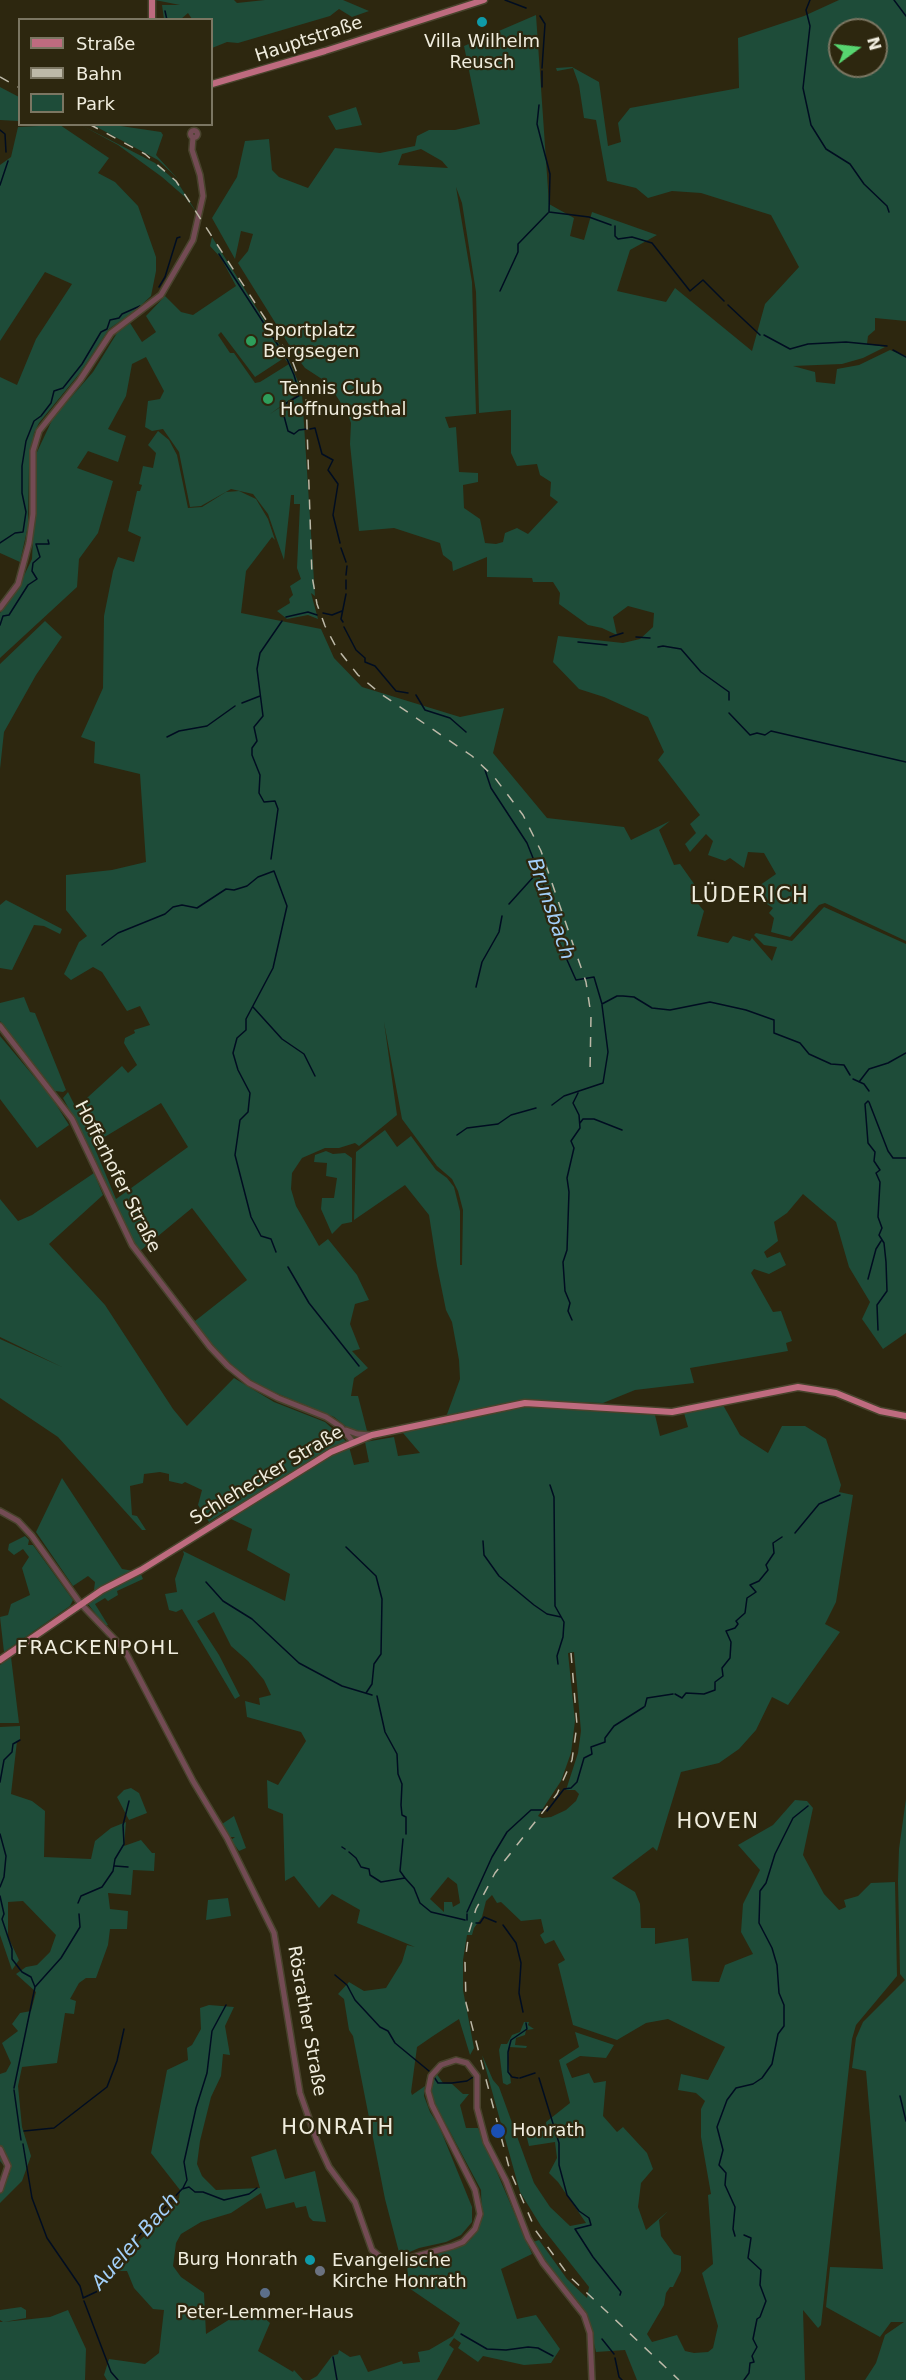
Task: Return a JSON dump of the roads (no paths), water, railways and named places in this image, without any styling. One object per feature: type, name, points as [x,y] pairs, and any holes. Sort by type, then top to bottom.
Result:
[{"type":"main road","points":[[152,0],[152,18]]},
{"type":"main road","name":"Hauptstraße","points":[[213,84],[326,51],[484,0]]},
{"type":"main road","name":"Schlehecker Straße","points":[[0,1660],[80,1604],[150,1564],[309,1465],[352,1442],[372,1435],[525,1403],[672,1412],[798,1387],[836,1393],[880,1411],[906,1416]]},
{"type":"street","points":[[0,608],[18,584],[29,543],[33,514],[33,451],[39,431],[84,374],[108,337],[161,295],[194,240],[203,196],[200,175],[192,150],[194,131]]},
{"type":"street","name":"Hofferhofer Straße","points":[[0,1026],[67,1110],[87,1146],[132,1245],[210,1347],[233,1370],[256,1387],[335,1422],[352,1442]]},
{"type":"street","points":[[341,1427],[357,1434],[372,1435]]},
{"type":"street","name":"Rösrather Straße","points":[[0,1511],[18,1521],[32,1536],[80,1604],[124,1649],[192,1782],[227,1838],[274,1933],[300,2093],[324,2158],[355,2202],[372,2250],[384,2260],[402,2260],[453,2246],[468,2238],[478,2222],[479,2205],[475,2190],[433,2106],[428,2091],[433,2073],[447,2062],[458,2060],[467,2063],[477,2076],[478,2115],[492,2157],[535,2251],[584,2315],[590,2333],[592,2380]]},
{"type":"street","points":[[0,2149],[8,2166],[0,2190]]},
{"type":"waterway","points":[[505,0],[526,8]]},
{"type":"waterway","points":[[810,0],[806,10],[810,26],[803,88],[811,125],[826,149],[850,164],[864,184],[887,206],[889,212]]},
{"type":"waterway","points":[[894,0],[906,16]]},
{"type":"waterway","points":[[165,11],[167,18]]},
{"type":"waterway","points":[[540,16],[545,24],[542,68]]},
{"type":"waterway","points":[[542,71],[542,87]]},
{"type":"waterway","points":[[539,105],[537,124],[550,174],[549,212],[589,217],[611,225]]},
{"type":"waterway","points":[[0,130],[5,134],[6,152]]},
{"type":"waterway","points":[[0,185],[8,161]]},
{"type":"waterway","points":[[500,291],[518,252],[518,244],[548,213]]},
{"type":"waterway","points":[[615,226],[615,236],[618,239],[632,237],[652,243],[690,291],[703,280],[724,301]]},
{"type":"waterway","points":[[159,287],[165,277],[177,238],[180,237]]},
{"type":"waterway","points":[[219,254],[287,359],[294,375],[300,395],[285,404],[284,416],[288,431],[294,434],[299,430],[307,429]]},
{"type":"waterway","points":[[728,305],[760,335]]},
{"type":"waterway","points":[[0,543],[15,533],[23,532],[26,512],[22,493],[22,466],[26,441],[34,421],[51,403],[54,391],[63,388],[82,364],[101,332],[107,329],[110,320],[119,318],[122,314],[140,306]]},
{"type":"waterway","points":[[764,335],[790,349],[808,344],[846,342],[887,346]]},
{"type":"waterway","points":[[893,350],[906,357]]},
{"type":"waterway","points":[[310,429],[315,428],[322,454],[333,460],[328,470],[338,484],[333,515],[340,543]]},
{"type":"waterway","points":[[0,625],[3,616],[9,615],[28,585],[37,579],[32,571],[33,563],[40,557],[36,544],[49,544],[48,540]]},
{"type":"waterway","points":[[341,548],[346,562]]},
{"type":"waterway","points":[[346,575],[347,566]]},
{"type":"waterway","points":[[346,580],[346,589]]},
{"type":"waterway","name":"Brunsbach","points":[[343,622],[341,619],[346,594]]},
{"type":"waterway","name":"Brunsbach","points":[[323,613],[332,615],[342,611]]},
{"type":"waterway","name":"Brunsbach","points":[[286,617],[308,612],[317,615]]},
{"type":"waterway","name":"Brunsbach","points":[[271,859],[278,809],[275,801],[264,802],[259,793],[260,775],[252,755],[252,748],[257,741],[254,727],[263,716],[257,669],[260,653],[282,621]]},
{"type":"waterway","points":[[344,627],[356,650],[365,658],[365,662],[375,666],[396,691],[408,693]]},
{"type":"waterway","points":[[610,637],[623,633]]},
{"type":"waterway","points":[[636,637],[650,638]]},
{"type":"waterway","points":[[578,642],[607,645]]},
{"type":"waterway","points":[[658,647],[681,649],[701,672],[729,692],[729,700]]},
{"type":"waterway","points":[[416,695],[425,710],[450,718],[466,732]]},
{"type":"waterway","points":[[242,703],[260,696]]},
{"type":"waterway","points":[[167,737],[179,731],[207,726],[235,706]]},
{"type":"waterway","points":[[729,713],[750,735],[757,733],[765,735],[771,731],[906,762]]},
{"type":"waterway","name":"Brunsbach","points":[[485,770],[491,788],[527,843],[543,883],[559,942],[576,980],[594,977],[602,1004],[617,996],[623,996],[634,997],[652,1008],[670,1010],[710,1002],[746,1010],[774,1020],[774,1033],[800,1043],[809,1054],[831,1064],[844,1065],[850,1075]]},
{"type":"waterway","name":"Brunsbach","points":[[102,945],[118,933],[165,914],[173,907],[182,905],[197,908],[226,889],[234,890],[247,886],[258,877],[274,871],[287,906],[273,968],[246,1019],[246,1030],[237,1038],[233,1053],[238,1070],[250,1093],[248,1112],[240,1120],[235,1155],[251,1217],[261,1236],[271,1239],[276,1252]]},
{"type":"waterway","points":[[509,904],[536,874]]},
{"type":"waterway","points":[[476,987],[482,962],[499,932],[502,916]]},
{"type":"waterway","points":[[552,1105],[564,1096],[603,1083],[608,1052],[602,1005]]},
{"type":"waterway","points":[[253,1007],[282,1039],[304,1054],[315,1076]]},
{"type":"waterway","points":[[859,1082],[869,1069],[888,1063],[906,1053]]},
{"type":"waterway","name":"Brunsbach","points":[[853,1079],[864,1084],[869,1091]]},
{"type":"waterway","points":[[572,1320],[568,1311],[570,1303],[565,1291],[563,1262],[567,1250],[569,1192],[567,1178],[574,1148],[571,1141],[580,1128],[579,1115],[573,1103],[578,1093]]},
{"type":"waterway","points":[[868,1101],[865,1104],[868,1143],[875,1152],[874,1161],[880,1170],[876,1173],[880,1182],[878,1217],[882,1228],[879,1235],[884,1243],[886,1262],[887,1291],[877,1305],[878,1330]]},
{"type":"waterway","name":"Brunsbach","points":[[869,1102],[888,1151],[893,1158],[906,1158]]},
{"type":"waterway","points":[[457,1135],[467,1128],[498,1124],[511,1115],[536,1108]]},
{"type":"waterway","points":[[580,1123],[583,1119],[594,1119],[622,1130]]},
{"type":"waterway","points":[[868,1279],[876,1249],[881,1241]]},
{"type":"waterway","name":"Brunsbach","points":[[288,1267],[309,1303],[359,1366]]},
{"type":"waterway","points":[[550,1485],[554,1497],[555,1606],[564,1622],[563,1637],[557,1656],[558,1664]]},
{"type":"waterway","points":[[795,1533],[819,1504],[840,1495]]},
{"type":"waterway","points":[[675,1694],[682,1698],[686,1693],[704,1694],[715,1690],[715,1682],[723,1676],[722,1668],[730,1658],[731,1642],[726,1631],[735,1628],[738,1624],[736,1621],[745,1613],[747,1598],[756,1592],[750,1585],[759,1581],[768,1570],[766,1565],[774,1553],[773,1543],[782,1537]]},
{"type":"waterway","points":[[483,1541],[484,1555],[499,1576],[547,1614],[561,1617]]},
{"type":"waterway","points":[[346,1547],[376,1576],[382,1599],[381,1654],[374,1664],[372,1684],[366,1693]]},
{"type":"waterway","points":[[206,1582],[223,1601],[252,1619],[299,1663],[342,1686],[372,1695]]},
{"type":"waterway","points":[[645,1706],[647,1698],[673,1694]]},
{"type":"waterway","points":[[377,1696],[385,1732],[397,1754],[398,1774],[402,1784],[402,1815],[406,1817],[406,1834]]},
{"type":"waterway","points":[[547,1811],[564,1789],[571,1788],[577,1782],[584,1758],[592,1754],[591,1747],[605,1742],[605,1738],[614,1726],[644,1707]]},
{"type":"waterway","points":[[0,1782],[4,1760],[12,1752],[13,1744],[20,1740]]},
{"type":"waterway","points":[[78,1903],[81,1896],[102,1887],[113,1871],[115,1859],[124,1844],[123,1825],[129,1801]]},
{"type":"waterway","points":[[735,2236],[733,2229],[735,2207],[725,2185],[726,2173],[719,2165],[723,2150],[717,2127],[727,2100],[736,2088],[753,2084],[762,2078],[772,2064],[778,2034],[784,2026],[784,2005],[779,1993],[777,1965],[772,1948],[759,1923],[760,1891],[766,1883],[775,1854],[793,1818],[808,1806]]},
{"type":"waterway","points":[[467,1912],[492,1857],[507,1832],[531,1810],[543,1810]]},
{"type":"waterway","points":[[0,1834],[6,1856],[4,1877],[0,1887]]},
{"type":"waterway","points":[[403,1839],[400,1871],[405,1878]]},
{"type":"waterway","points":[[349,1852],[361,1867],[369,1869],[370,1875],[381,1882],[405,1878],[414,1888],[420,1903],[431,1912],[465,1920]]},
{"type":"waterway","points":[[115,1866],[128,1867]]},
{"type":"waterway","points":[[0,1896],[4,1914],[2,1919],[12,1949],[12,1959],[22,1972],[31,1977],[35,1987],[14,2088]]},
{"type":"waterway","points":[[35,1987],[61,1958],[80,1927],[79,1914]]},
{"type":"waterway","points":[[467,1914],[467,1920]]},
{"type":"waterway","points":[[476,1923],[480,1923],[484,1917],[496,1922]]},
{"type":"waterway","points":[[503,1925],[516,1943],[521,1963],[519,1993],[523,2012]]},
{"type":"waterway","points":[[335,1975],[347,1985],[355,2000],[380,2027],[388,2031],[395,2043],[429,2071]]},
{"type":"waterway","points":[[183,2188],[187,2180],[184,2162],[196,2108],[207,2073],[212,2031],[226,2005]]},
{"type":"waterway","points":[[518,2078],[512,2077],[508,2072],[508,2052],[511,2040],[527,2029],[526,2023]]},
{"type":"waterway","points":[[24,2131],[54,2128],[107,2087],[117,2061],[124,2029]]},
{"type":"waterway","points":[[520,2078],[535,2073]]},
{"type":"waterway","points":[[434,2077],[438,2083],[467,2081],[473,2077]]},
{"type":"waterway","points":[[539,2078],[559,2143],[559,2165],[567,2195],[579,2211],[589,2218],[591,2225],[575,2229],[593,2257],[621,2292],[620,2295]]},
{"type":"waterway","points":[[14,2090],[21,2140]]},
{"type":"waterway","points":[[900,2096],[906,2121]]},
{"type":"waterway","name":"Aueler Bach","points":[[23,2144],[32,2198],[47,2238],[80,2286],[83,2297]]},
{"type":"waterway","name":"Aueler Bach","points":[[83,2298],[98,2291],[123,2253],[182,2189],[189,2187],[195,2192],[203,2192],[224,2200],[249,2194],[257,2188]]},
{"type":"waterway","points":[[744,2235],[751,2238],[748,2258],[761,2270],[760,2285],[766,2301],[757,2319],[753,2339],[757,2347],[752,2356],[754,2362],[750,2363],[749,2373],[744,2380]]},
{"type":"waterway","points":[[84,2301],[111,2372],[118,2380]]},
{"type":"waterway","points":[[461,2334],[487,2349],[538,2348],[553,2356]]},
{"type":"waterway","points":[[602,2339],[614,2354]]},
{"type":"waterway","points":[[333,2357],[337,2380]]},
{"type":"waterway","points":[[615,2358],[619,2377],[622,2380]]},
{"type":"railway","points":[[0,77],[18,87]]},
{"type":"railway","points":[[93,126],[145,154],[176,181],[292,360],[306,397],[312,576],[317,604],[325,626],[336,647],[358,675],[381,694],[472,756],[495,778],[523,815],[541,851],[586,982],[591,1015],[590,1073]]},
{"type":"railway","points":[[571,1653],[577,1725],[572,1760],[557,1794],[495,1873],[476,1909],[469,1932],[465,1962],[466,2003],[510,2171],[536,2231],[569,2276],[679,2380]]},
{"type":"place","name":"Villa Wilhelm Reusch","points":[[482,22]]},
{"type":"place","name":"Sportplatz Bergsegen","points":[[251,341]]},
{"type":"place","name":"Tennis Club Hoffnungsthal","points":[[268,399]]},
{"type":"place","name":"Honrath","points":[[498,2131]]},
{"type":"place","name":"Burg Honrath","points":[[310,2260]]},
{"type":"place","name":"Evangelische Kirche Honrath","points":[[320,2271]]},
{"type":"place","name":"Peter-Lemmer-Haus","points":[[265,2293]]},
{"type":"district","name":"LÜDERICH","points":[[750,897]]},
{"type":"district","name":"FRACKENPOHL","points":[[98,1649]]},
{"type":"district","name":"HOVEN","points":[[718,1823]]},
{"type":"district","name":"HONRATH","points":[[338,2129]]}]
